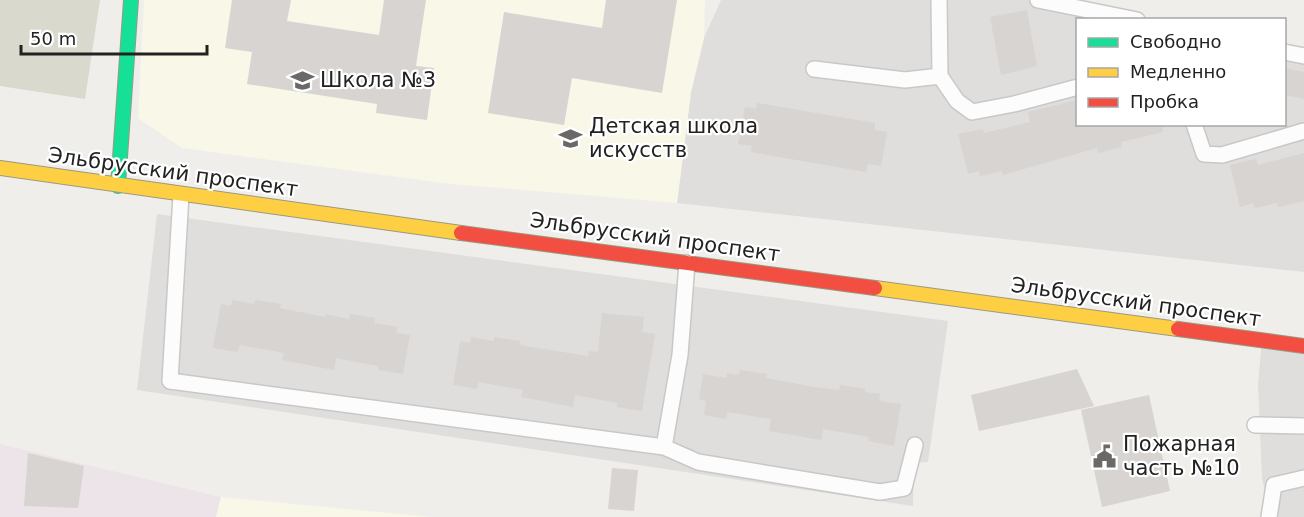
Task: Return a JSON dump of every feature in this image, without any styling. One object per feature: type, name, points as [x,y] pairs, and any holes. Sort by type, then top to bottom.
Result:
[{"type":"main road","points":[[118,186],[131,0]]},
{"type":"main road","name":"Эльбрусский проспект","points":[[0,168],[181,195],[1304,346]]},
{"type":"lane","points":[[939,0],[940,76],[957,101],[972,112],[1014,104],[1076,87]]},
{"type":"lane","points":[[1038,0],[1127,18]]},
{"type":"lane","points":[[1286,52],[1304,56]]},
{"type":"lane","points":[[814,69],[905,80],[940,76]]},
{"type":"lane","points":[[1195,126],[1204,154],[1222,154],[1304,131]]},
{"type":"lane","points":[[181,195],[170,381],[664,447],[698,462],[880,492],[904,488],[915,444]]},
{"type":"lane","points":[[664,447],[680,355],[687,263]]},
{"type":"lane","points":[[1255,425],[1304,426]]},
{"type":"lane","points":[[1269,517],[1274,485],[1304,478]]},
{"type":"shaded area","points":[[0,0],[100,0],[85,99],[0,86]]},
{"type":"shaded area","points":[[144,0],[705,0],[704,38],[691,92],[677,203],[450,184],[182,148],[138,118]]},
{"type":"shaded area","points":[[721,0],[1038,0],[1132,18],[1076,18],[1076,126],[1286,126],[1286,52],[1304,56],[1304,272],[677,203],[691,92],[704,38]]},
{"type":"shaded area","points":[[157,214],[948,321],[928,462],[914,463],[913,506],[137,390]]},
{"type":"shaded area","points":[[1262,340],[1304,346],[1304,517],[1272,517],[1262,479],[1258,384]]},
{"type":"shaded area","points":[[0,444],[221,497],[216,517],[0,517]]},
{"type":"shaded area","points":[[221,497],[432,517],[216,517]]},
{"type":"building","points":[[232,0],[291,0],[287,21],[379,35],[384,0],[426,0],[416,66],[434,68],[427,120],[376,113],[377,104],[247,84],[252,52],[225,48]]},
{"type":"building","points":[[606,0],[677,0],[662,93],[572,78],[564,125],[488,113],[504,12],[602,28]]},
{"type":"building","points":[[1027,10],[1037,66],[1001,75],[990,17]]},
{"type":"building","points":[[1286,68],[1304,72],[1304,99],[1286,95]]},
{"type":"building","points":[[1076,100],[1076,126],[1162,126],[1163,132],[1121,142],[1122,147],[1098,153],[1097,148],[1003,175],[1002,171],[980,176],[979,171],[968,174],[958,134],[983,129],[984,133],[1030,122],[1028,112]]},
{"type":"building","points":[[757,103],[875,123],[875,130],[887,132],[881,166],[868,164],[866,172],[751,152],[752,146],[738,144],[745,107],[756,109]]},
{"type":"building","points":[[1304,153],[1304,201],[1278,207],[1277,203],[1255,208],[1253,203],[1240,207],[1230,165],[1256,159],[1258,165]]},
{"type":"building","points":[[232,300],[254,304],[255,300],[281,304],[280,308],[325,317],[325,314],[349,319],[350,314],[375,318],[374,323],[398,327],[396,333],[410,335],[403,374],[378,370],[378,366],[336,358],[334,370],[282,360],[284,353],[240,345],[238,352],[213,348],[221,304],[231,306]]},
{"type":"building","points":[[602,313],[644,317],[642,332],[655,334],[642,411],[617,407],[617,403],[575,395],[573,407],[521,397],[523,390],[479,382],[477,389],[453,385],[460,341],[470,343],[471,337],[494,341],[494,337],[520,341],[519,345],[588,356],[589,351],[598,352]]},
{"type":"building","points":[[1077,369],[1094,406],[979,431],[971,395]]},
{"type":"building","points":[[740,370],[767,374],[766,378],[814,387],[839,390],[840,385],[866,389],[865,392],[880,394],[879,401],[901,404],[894,446],[868,441],[869,437],[823,429],[821,440],[769,431],[771,419],[727,412],[726,419],[704,415],[706,401],[699,399],[703,374],[726,378],[727,373],[739,375]]},
{"type":"building","points":[[1149,395],[1170,491],[1102,507],[1081,410]]},
{"type":"building","points":[[28,453],[84,466],[78,508],[24,506]]},
{"type":"building","points":[[612,468],[638,470],[634,511],[608,509]]},
{"type":"traffic: fast","points":[[118,186],[131,0]]},
{"type":"traffic: slow","points":[[0,168],[461,233]]},
{"type":"traffic: slow","points":[[875,288],[1178,329]]},
{"type":"traffic: jam","points":[[461,233],[875,288]]},
{"type":"traffic: jam","points":[[1178,329],[1304,346]]},
{"type":"place","name":"Школа №3","points":[[302,80]]},
{"type":"place","name":"Детская школа искусств","points":[[571,138]]},
{"type":"place","name":"Пожарная часть №10","points":[[1105,456]]}]
